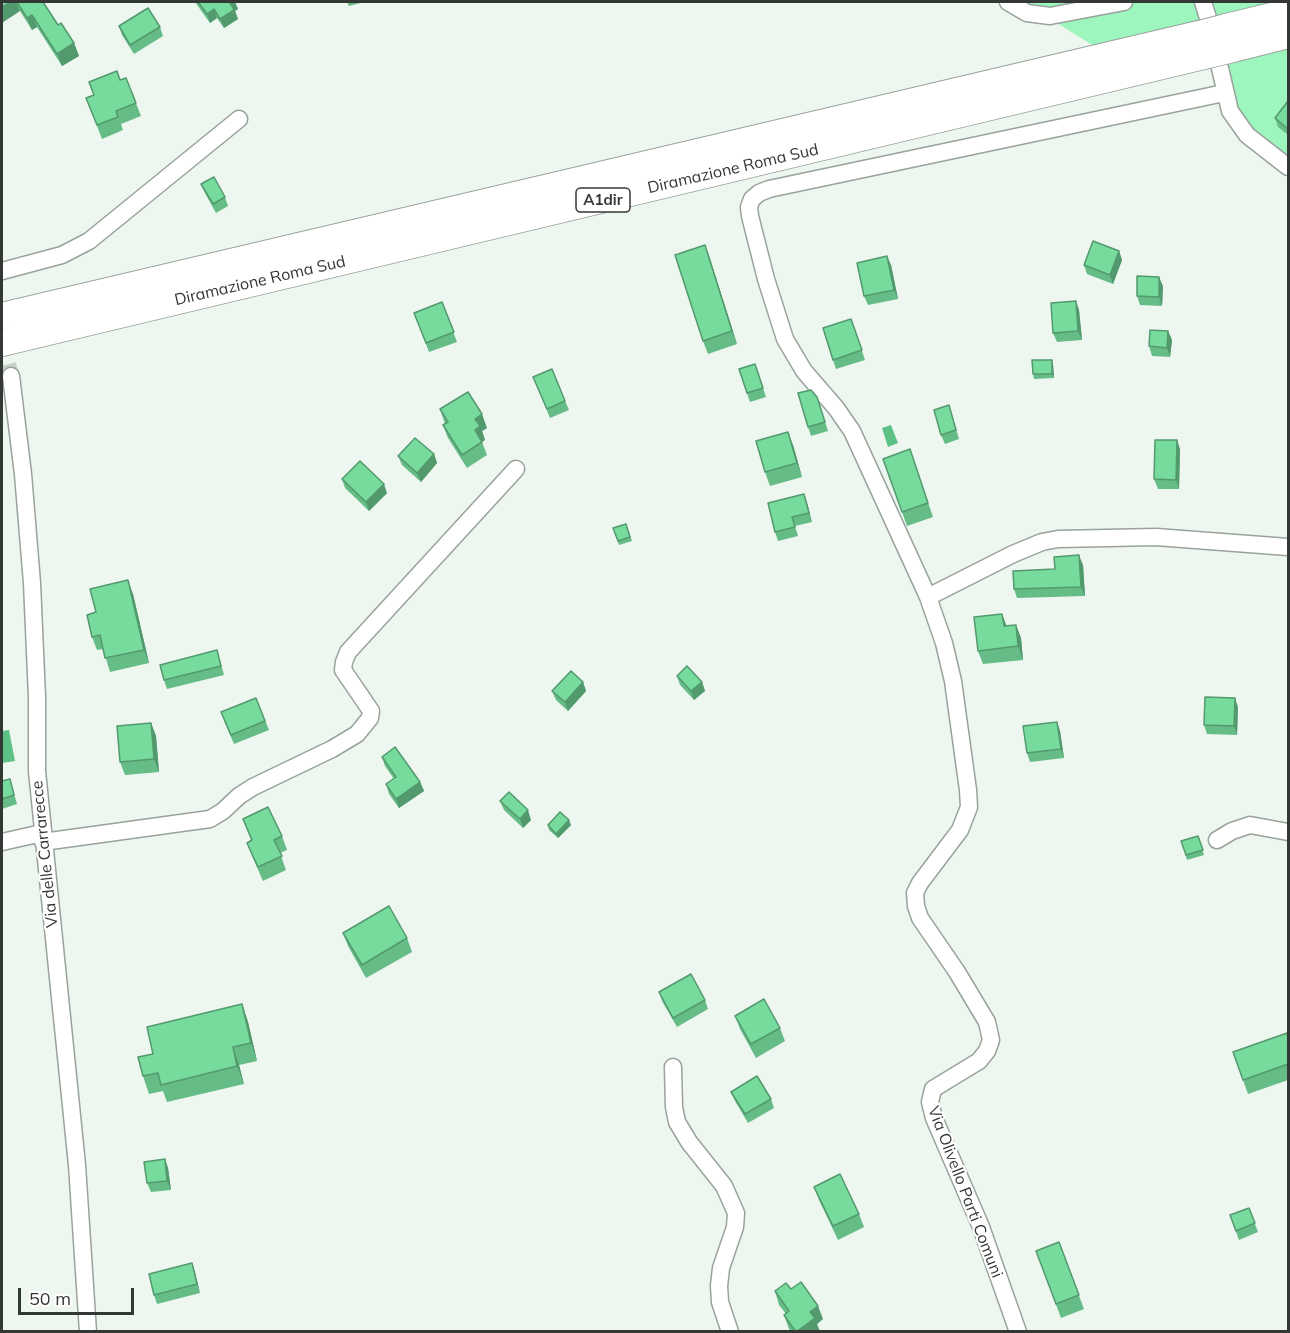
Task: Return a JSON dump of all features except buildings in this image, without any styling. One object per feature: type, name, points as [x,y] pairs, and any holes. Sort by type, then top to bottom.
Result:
[{"type":"highway","name":"Diramazione Roma Sud","points":[[2,343],[1230,38],[1288,12]]},
{"type":"highway","name":"Diramazione Roma Sud","points":[[1230,38],[1288,35]]},
{"type":"highway","name":"Diramazione Roma Sud","points":[[2,316],[1202,45]]},
{"type":"street","points":[[1008,2],[1027,13],[1050,16],[1124,2]]},
{"type":"street","points":[[1203,2],[1218,56],[1224,93],[1232,116],[1242,131],[1288,167]]},
{"type":"street","name":"Via Olivello Parti Comuni","points":[[1018,1332],[981,1227],[934,1118],[930,1102],[933,1089],[979,1060],[987,1052],[992,1040],[987,1022],[957,972],[920,918],[916,906],[915,893],[920,883],[960,830],[969,807],[953,681],[944,643],[928,597],[852,431],[836,408],[804,371],[785,339],[766,279],[749,207],[752,199],[759,193],[770,189],[1224,93]]},
{"type":"street","points":[[2,271],[62,255],[90,241],[239,119]]},
{"type":"street","name":"Via delle Carrarecce","points":[[11,376],[22,464],[30,561],[37,697],[37,771],[78,1176],[88,1332]]},
{"type":"street","points":[[2,842],[210,819],[223,812],[239,796],[253,787],[332,749],[357,734],[370,718],[371,711],[343,670],[348,652],[516,469]]},
{"type":"street","points":[[928,597],[1013,554],[1042,542],[1058,539],[1156,537],[1288,548]]},
{"type":"street","points":[[1217,840],[1232,831],[1250,825],[1288,832]]},
{"type":"street","points":[[673,1067],[673,1100],[677,1122],[689,1142],[724,1186],[736,1213],[735,1227],[721,1268],[719,1286],[729,1332]]},
{"type":"shaded area","points":[[1023,2],[1288,2],[1288,167],[1257,144],[1205,56],[1136,72]]},
{"type":"shaded area","points":[[891,425],[898,443],[888,447],[882,428]]},
{"type":"shaded area","points":[[9,730],[15,761],[2,763],[2,731]]},
{"type":"tunnel","points":[[2,341],[11,376]]}]
